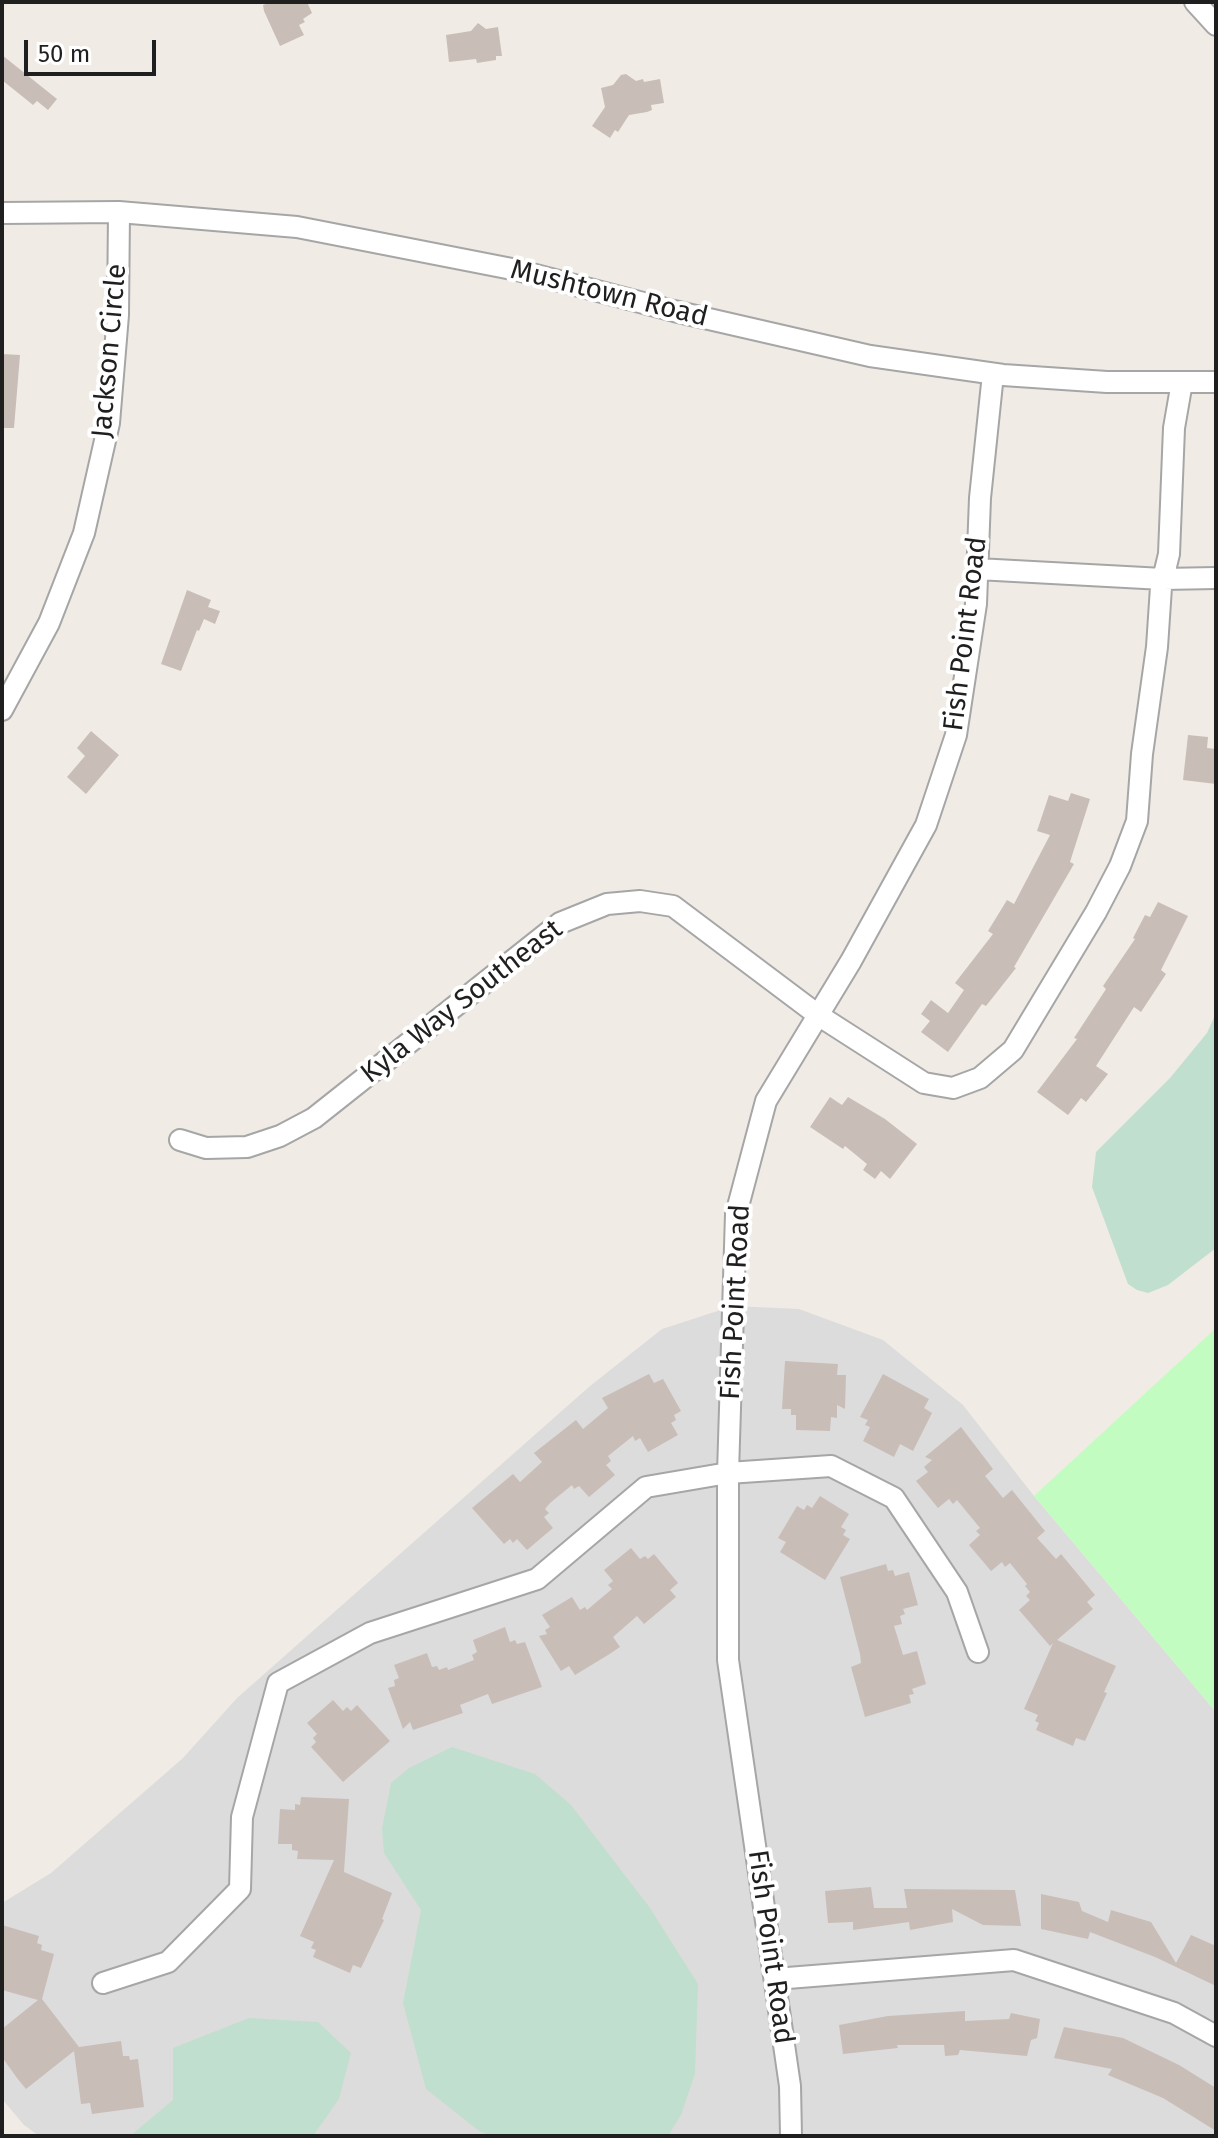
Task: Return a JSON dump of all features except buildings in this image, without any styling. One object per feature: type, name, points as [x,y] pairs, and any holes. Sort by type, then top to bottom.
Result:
[{"type":"street","points":[[1195,2],[1216,25]]},
{"type":"street","name":"Mushtown Road","points":[[2,213],[119,212],[297,227],[517,270],[674,311],[870,356],[993,374],[1107,382],[1216,382]]},
{"type":"street","name":"Jackson Circle","points":[[2,710],[49,623],[84,533],[109,423],[118,315],[119,212]]},
{"type":"street","name":"Fish Point Road","points":[[791,2136],[790,2086],[728,1660],[728,1473],[736,1214],[766,1101],[926,825],[956,735],[976,604],[980,498],[993,374]]},
{"type":"street","name":"Kyla Way Southeast","points":[[180,1140],[206,1148],[247,1147],[280,1136],[314,1118],[560,923],[607,904],[640,901],[673,906],[818,1015],[924,1083],[953,1088],[980,1078],[1013,1050],[1096,912],[1120,866],[1137,821],[1142,754],[1163,579],[1169,554],[1174,428],[1182,382]]},
{"type":"street","points":[[977,569],[1163,579],[1216,578]]},
{"type":"street","points":[[103,1983],[168,1962],[240,1889],[242,1817],[278,1683],[370,1633],[537,1579],[646,1487],[728,1473],[831,1466],[894,1498],[957,1592],[978,1652]]},
{"type":"street","points":[[775,1979],[1014,1960],[1174,2013],[1216,2036]]},
{"type":"shaded area","points":[[733,1306],[799,1309],[883,1340],[963,1405],[1034,1496],[1216,1712],[1216,2136],[39,2136],[24,2125],[2,2099],[2,1903],[51,1873],[183,1758],[237,1698],[590,1386],[662,1329]]},
{"type":"green space","points":[[1216,1013],[1216,1248],[1168,1285],[1148,1293],[1128,1284],[1092,1187],[1096,1152],[1170,1078],[1207,1033]]},
{"type":"green space","points":[[1216,1328],[1216,1712],[1034,1496]]},
{"type":"green space","points":[[452,1747],[535,1774],[571,1805],[650,1908],[698,1984],[695,2074],[681,2115],[668,2136],[491,2136],[479,2131],[426,2089],[403,2003],[421,1910],[384,1853],[382,1829],[391,1783],[409,1768]]},
{"type":"green space","points":[[249,2018],[318,2022],[351,2053],[339,2099],[313,2136],[130,2136],[173,2100],[173,2048]]}]
